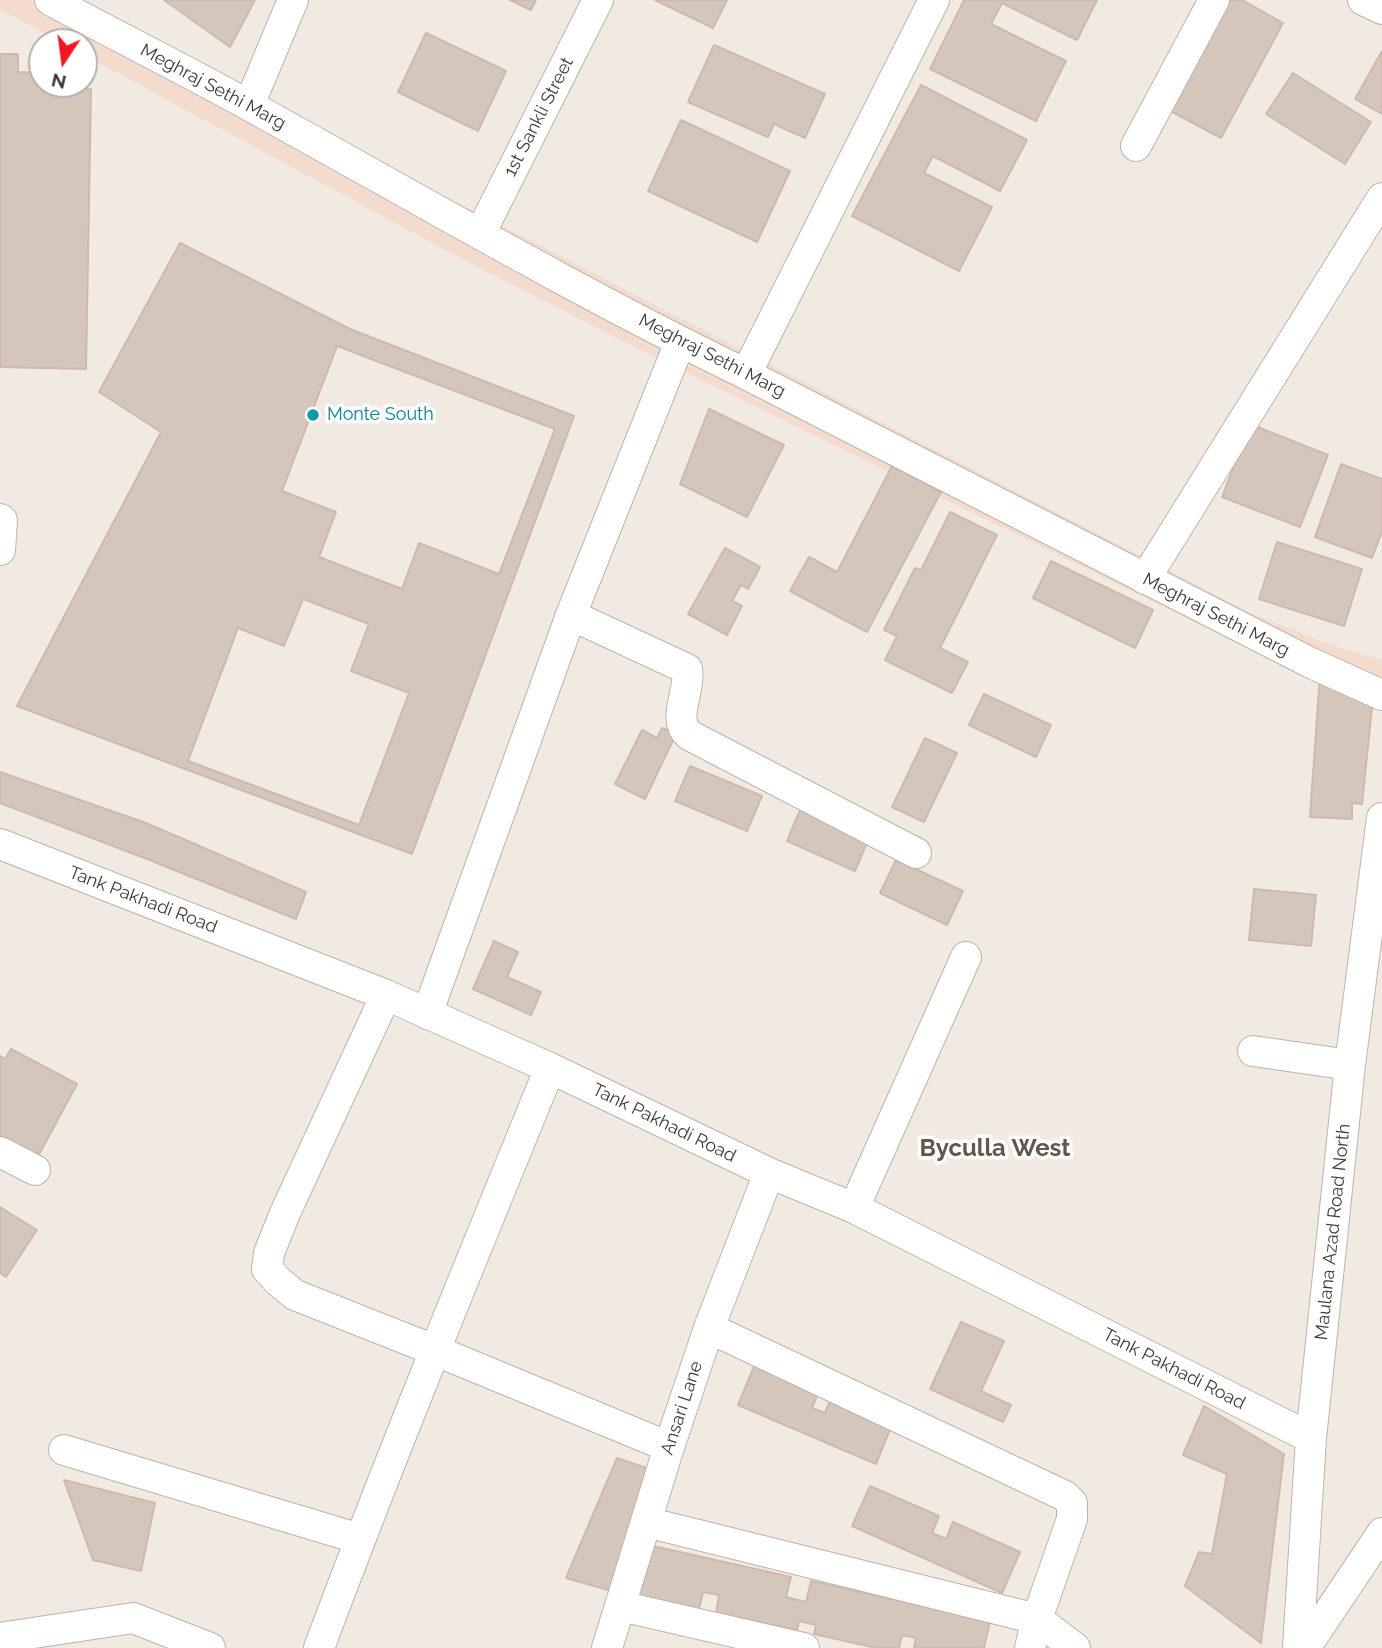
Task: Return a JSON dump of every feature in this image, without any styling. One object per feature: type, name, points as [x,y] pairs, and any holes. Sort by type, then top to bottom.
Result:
[{"type":"street","name":"Meghraj Sethi Marg","points":[[50,0],[248,105],[680,342],[746,373],[1311,663],[1382,695]]},
{"type":"street","points":[[248,105],[293,0]]},
{"type":"street","name":"1st Sankli Street","points":[[480,234],[598,0]]},
{"type":"street","points":[[746,373],[934,0]]},
{"type":"street","points":[[1136,146],[1214,0]]},
{"type":"street","points":[[1363,0],[1382,9]]},
{"type":"street","points":[[1145,579],[1382,198]]},
{"type":"street","points":[[427,1014],[571,615],[680,342]]},
{"type":"street","points":[[0,519],[0,550]]},
{"type":"street","points":[[571,615],[687,670],[688,683],[681,720],[684,731],[689,736],[916,853]]},
{"type":"street","name":"Maulana Azad Road North","points":[[1298,1648],[1311,1438],[1350,1065],[1382,818]]},
{"type":"street","name":"Tank Pakhadi Road","points":[[0,844],[386,995],[550,1068],[769,1173],[854,1208],[1311,1438]]},
{"type":"street","points":[[854,1208],[966,957]]},
{"type":"street","points":[[386,995],[285,1213],[269,1253],[267,1269],[295,1295],[669,1447]]},
{"type":"street","points":[[1253,1051],[1350,1065]]},
{"type":"street","points":[[319,1648],[434,1350],[550,1068]]},
{"type":"street","points":[[0,1153],[35,1170]]},
{"type":"street","name":"Ansari Lane","points":[[607,1648],[709,1328],[769,1173]]},
{"type":"street","points":[[709,1328],[1065,1496],[1072,1503],[1072,1519],[1037,1619],[1030,1648]]},
{"type":"street","points":[[64,1450],[360,1539]]},
{"type":"street","points":[[646,1522],[1037,1619],[1074,1648]]},
{"type":"street","points":[[1305,1648],[1382,1533]]},
{"type":"street","points":[[620,1606],[804,1648]]},
{"type":"street","points":[[0,1638],[133,1618],[211,1648]]},
{"type":"shaded area","points":[[0,0],[77,0],[427,187],[1249,612],[1337,647],[1382,660],[1382,711],[1284,666],[649,354],[460,258],[98,63],[98,28],[35,28],[0,9]]},
{"type":"building","points":[[164,0],[255,0],[230,47]]},
{"type":"building","points":[[510,0],[536,0],[531,10]]},
{"type":"building","points":[[655,0],[727,0],[713,28]]},
{"type":"building","points":[[964,0],[1097,0],[1077,40],[1002,3],[991,24],[1066,61],[1036,121],[930,69]]},
{"type":"building","points":[[1225,0],[1242,0],[1283,23],[1221,138],[1165,108]]},
{"type":"building","points":[[426,33],[506,71],[478,131],[398,92]]},
{"type":"building","points":[[714,45],[825,94],[805,138],[774,124],[768,137],[688,102]]},
{"type":"building","points":[[1382,51],[1382,114],[1355,99]]},
{"type":"building","points":[[0,54],[18,54],[18,72],[28,72],[28,98],[91,98],[86,369],[0,367]]},
{"type":"building","points":[[1293,73],[1371,122],[1345,164],[1266,114]]},
{"type":"building","points":[[921,85],[1027,140],[1000,191],[933,156],[924,173],[992,207],[959,271],[852,216]]},
{"type":"building","points":[[681,120],[790,171],[757,242],[648,191]]},
{"type":"building","points":[[180,243],[350,329],[574,416],[412,854],[17,706],[161,432],[99,392]]},
{"type":"building","points":[[337,346],[555,429],[499,574],[419,543],[402,589],[319,557],[336,512],[282,491]]},
{"type":"building","points":[[709,409],[784,445],[747,517],[680,484]]},
{"type":"building","points":[[1250,424],[1328,455],[1300,527],[1222,497]]},
{"type":"building","points":[[1341,464],[1382,479],[1382,531],[1372,558],[1315,537]]},
{"type":"building","points":[[892,466],[941,492],[867,632],[790,591],[809,557],[837,572]]},
{"type":"building","points":[[950,512],[997,535],[940,648],[968,662],[952,693],[885,660],[897,636],[884,630],[915,568],[921,570]]},
{"type":"building","points":[[1277,542],[1362,569],[1344,626],[1259,599]]},
{"type":"building","points":[[725,548],[760,567],[748,589],[741,585],[732,601],[742,606],[727,635],[688,614]]},
{"type":"building","points":[[1051,561],[1153,610],[1135,648],[1033,598]]},
{"type":"building","points":[[303,599],[369,624],[351,671],[409,693],[359,825],[188,761],[238,628],[284,646]]},
{"type":"building","points":[[1320,675],[1372,707],[1362,804],[1352,803],[1352,819],[1310,817]]},
{"type":"building","points":[[984,694],[1051,725],[1036,757],[969,725]]},
{"type":"building","points":[[662,728],[676,734],[645,799],[615,784],[642,730],[657,738]]},
{"type":"building","points":[[925,738],[957,753],[924,822],[892,807]]},
{"type":"building","points":[[690,766],[762,796],[747,831],[675,801]]},
{"type":"building","points":[[0,772],[146,823],[306,892],[296,919],[0,803]]},
{"type":"building","points":[[800,810],[868,840],[855,871],[787,841]]},
{"type":"building","points":[[896,860],[963,891],[947,925],[880,893]]},
{"type":"building","points":[[1254,889],[1316,895],[1311,946],[1249,940]]},
{"type":"building","points":[[494,941],[518,952],[507,977],[541,992],[531,1015],[473,989]]},
{"type":"building","points":[[11,1049],[77,1084],[36,1160],[0,1141],[0,1056],[5,1059]]},
{"type":"building","points":[[0,1207],[37,1230],[6,1277],[0,1273]]},
{"type":"building","points":[[961,1322],[1004,1341],[981,1391],[1011,1405],[1003,1422],[930,1389]]},
{"type":"building","points":[[755,1364],[819,1391],[812,1408],[825,1413],[832,1396],[893,1422],[876,1464],[738,1405]]},
{"type":"building","points":[[1204,1406],[1284,1454],[1261,1643],[1185,1586],[1199,1552],[1212,1554],[1227,1474],[1183,1455]]},
{"type":"building","points":[[617,1458],[649,1469],[612,1591],[566,1578]]},
{"type":"building","points":[[64,1480],[155,1503],[141,1571],[93,1560]]},
{"type":"building","points":[[870,1486],[939,1516],[932,1533],[946,1539],[953,1522],[1020,1552],[1002,1593],[852,1526]]},
{"type":"building","points":[[644,1544],[791,1577],[786,1597],[806,1602],[811,1581],[990,1621],[984,1648],[914,1648],[916,1638],[902,1635],[899,1648],[876,1648],[814,1634],[816,1625],[799,1621],[797,1630],[716,1613],[719,1595],[703,1592],[699,1609],[634,1595]]},
{"type":"place","name":"Monte South","points":[[313,415]]},
{"type":"district","name":"Byculla West","points":[[995,1149]]}]
